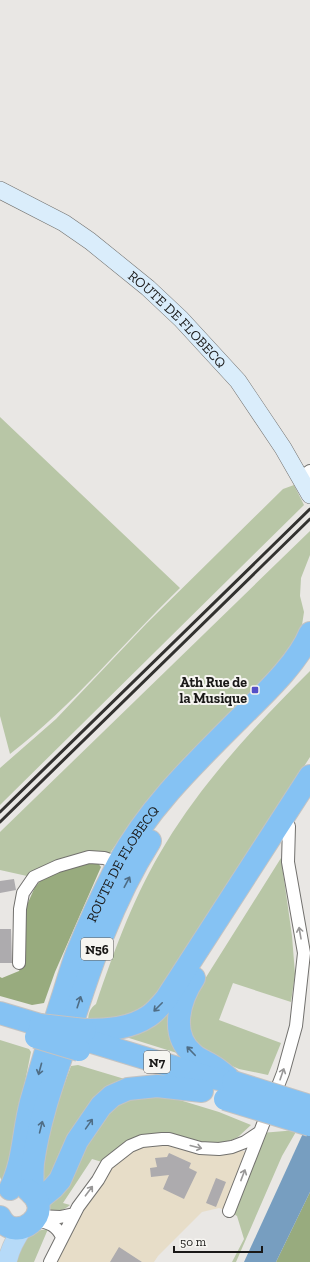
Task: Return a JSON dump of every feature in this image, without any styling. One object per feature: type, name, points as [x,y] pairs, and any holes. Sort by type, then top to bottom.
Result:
[{"type":"highway","name":"ROUTE DE FLOBECQ","points":[[2,1206],[18,1170],[24,1131],[42,1063],[77,954],[119,863],[139,831],[166,795],[296,658],[310,633]]},
{"type":"highway","name":"ROUTE DE FLOBECQ","points":[[33,1212],[33,1165],[50,1092],[90,967],[104,930],[121,893],[141,855],[163,820],[184,791],[212,758],[310,658]]},
{"type":"highway","points":[[82,1039],[136,1023],[148,1017],[166,999],[310,776]]},
{"type":"highway","points":[[229,1090],[213,1065],[192,1054],[186,1046],[179,1029],[181,1004],[187,988],[310,793]]},
{"type":"highway","points":[[0,1013],[38,1031]]},
{"type":"highway","name":"N7","points":[[0,1026],[82,1039],[207,1077],[229,1090],[310,1125]]},
{"type":"highway","name":"N7","points":[[82,1039],[202,1091],[229,1090],[310,1106]]},
{"type":"highway","points":[[33,1212],[22,1188],[2,1206],[11,1227],[33,1212],[60,1180],[77,1141],[101,1106],[112,1096],[128,1089],[157,1086],[202,1091]]},
{"type":"main road","points":[[7,1262],[9,1250],[33,1212]]},
{"type":"street","name":"ROUTE DE FLOBECQ","points":[[0,190],[64,223],[118,262],[148,288],[211,350],[238,381],[283,448],[305,475],[310,495]]},
{"type":"street","points":[[229,1211],[283,1073],[296,1026],[304,953],[288,862],[289,826]]},
{"type":"street","points":[[19,963],[20,909],[23,893],[34,877],[58,866],[89,857],[104,858],[119,863]]},
{"type":"street","points":[[50,1262],[78,1207],[98,1180],[107,1164],[130,1146],[142,1141],[169,1139],[200,1148],[219,1149],[232,1147],[245,1142],[260,1132]]},
{"type":"street","points":[[33,1212],[60,1217],[74,1214]]},
{"type":"street","points":[[33,1212],[45,1222],[60,1231],[62,1237]]},
{"type":"shaded area","points":[[142,1141],[236,1148],[251,1154],[229,1211],[219,1208],[202,1212],[158,1256],[154,1262],[50,1262],[107,1164]]},
{"type":"green space","points":[[0,417],[180,588],[55,716],[10,754],[0,716]]},
{"type":"green space","points":[[294,485],[304,505],[0,805],[0,768],[56,719],[147,623],[283,489]]},
{"type":"green space","points":[[310,531],[310,555],[301,578],[300,596],[304,612],[302,625],[295,643],[284,660],[215,729],[170,777],[149,801],[110,853],[89,854],[27,876],[0,870],[0,832]]},
{"type":"green space","points":[[310,671],[310,757],[176,967],[144,1012],[88,1023],[89,1012],[96,1004],[126,921],[135,901],[155,862],[181,819],[215,774],[251,732]]},
{"type":"green space","points":[[281,858],[292,936],[295,974],[291,1002],[233,983],[219,1020],[281,1043],[268,1075],[239,1069],[193,1045],[186,1009]]},
{"type":"green space","points":[[84,862],[97,862],[101,867],[55,972],[44,1003],[32,1005],[0,996],[0,977],[2,978],[19,971],[23,960],[26,907],[35,887],[43,878]]},
{"type":"green space","points":[[171,1004],[180,1051],[177,1053],[129,1038],[129,1035]]},
{"type":"green space","points":[[0,1040],[29,1049],[31,1052],[4,1186],[0,1177]]},
{"type":"green space","points":[[78,1065],[138,1083],[120,1088],[41,1193],[40,1172],[55,1109],[71,1066]]},
{"type":"green space","points":[[139,1095],[173,1098],[219,1112],[251,1125],[238,1137],[223,1144],[132,1139],[116,1149],[102,1162],[92,1159],[63,1203],[70,1205],[59,1211],[46,1212],[48,1204],[115,1102]]},
{"type":"green space","points":[[297,1130],[282,1156],[236,1262],[232,1262],[244,1239],[237,1216],[229,1211],[261,1133]]},
{"type":"green space","points":[[310,1192],[310,1262],[276,1262]]},
{"type":"green space","points":[[48,1229],[34,1262],[16,1262],[20,1250],[26,1240],[35,1232]]},
{"type":"water","points":[[310,1118],[310,1192],[276,1262],[244,1262]]},
{"type":"building","points":[[14,879],[16,890],[0,893],[0,881]]},
{"type":"building","points":[[0,929],[11,929],[12,963],[0,963]]},
{"type":"building","points":[[169,1153],[191,1163],[189,1168],[197,1172],[184,1199],[163,1189],[169,1175],[151,1177],[150,1168],[157,1167],[155,1158],[167,1157]]},
{"type":"building","points":[[216,1178],[226,1182],[216,1207],[206,1203]]},
{"type":"building","points":[[119,1247],[142,1262],[110,1262]]},
{"type":"railway","points":[[0,812],[310,509]]},
{"type":"railway","points":[[0,822],[310,519]]},
{"type":"place","name":"Ath Rue de la Musique","points":[[255,690]]}]
